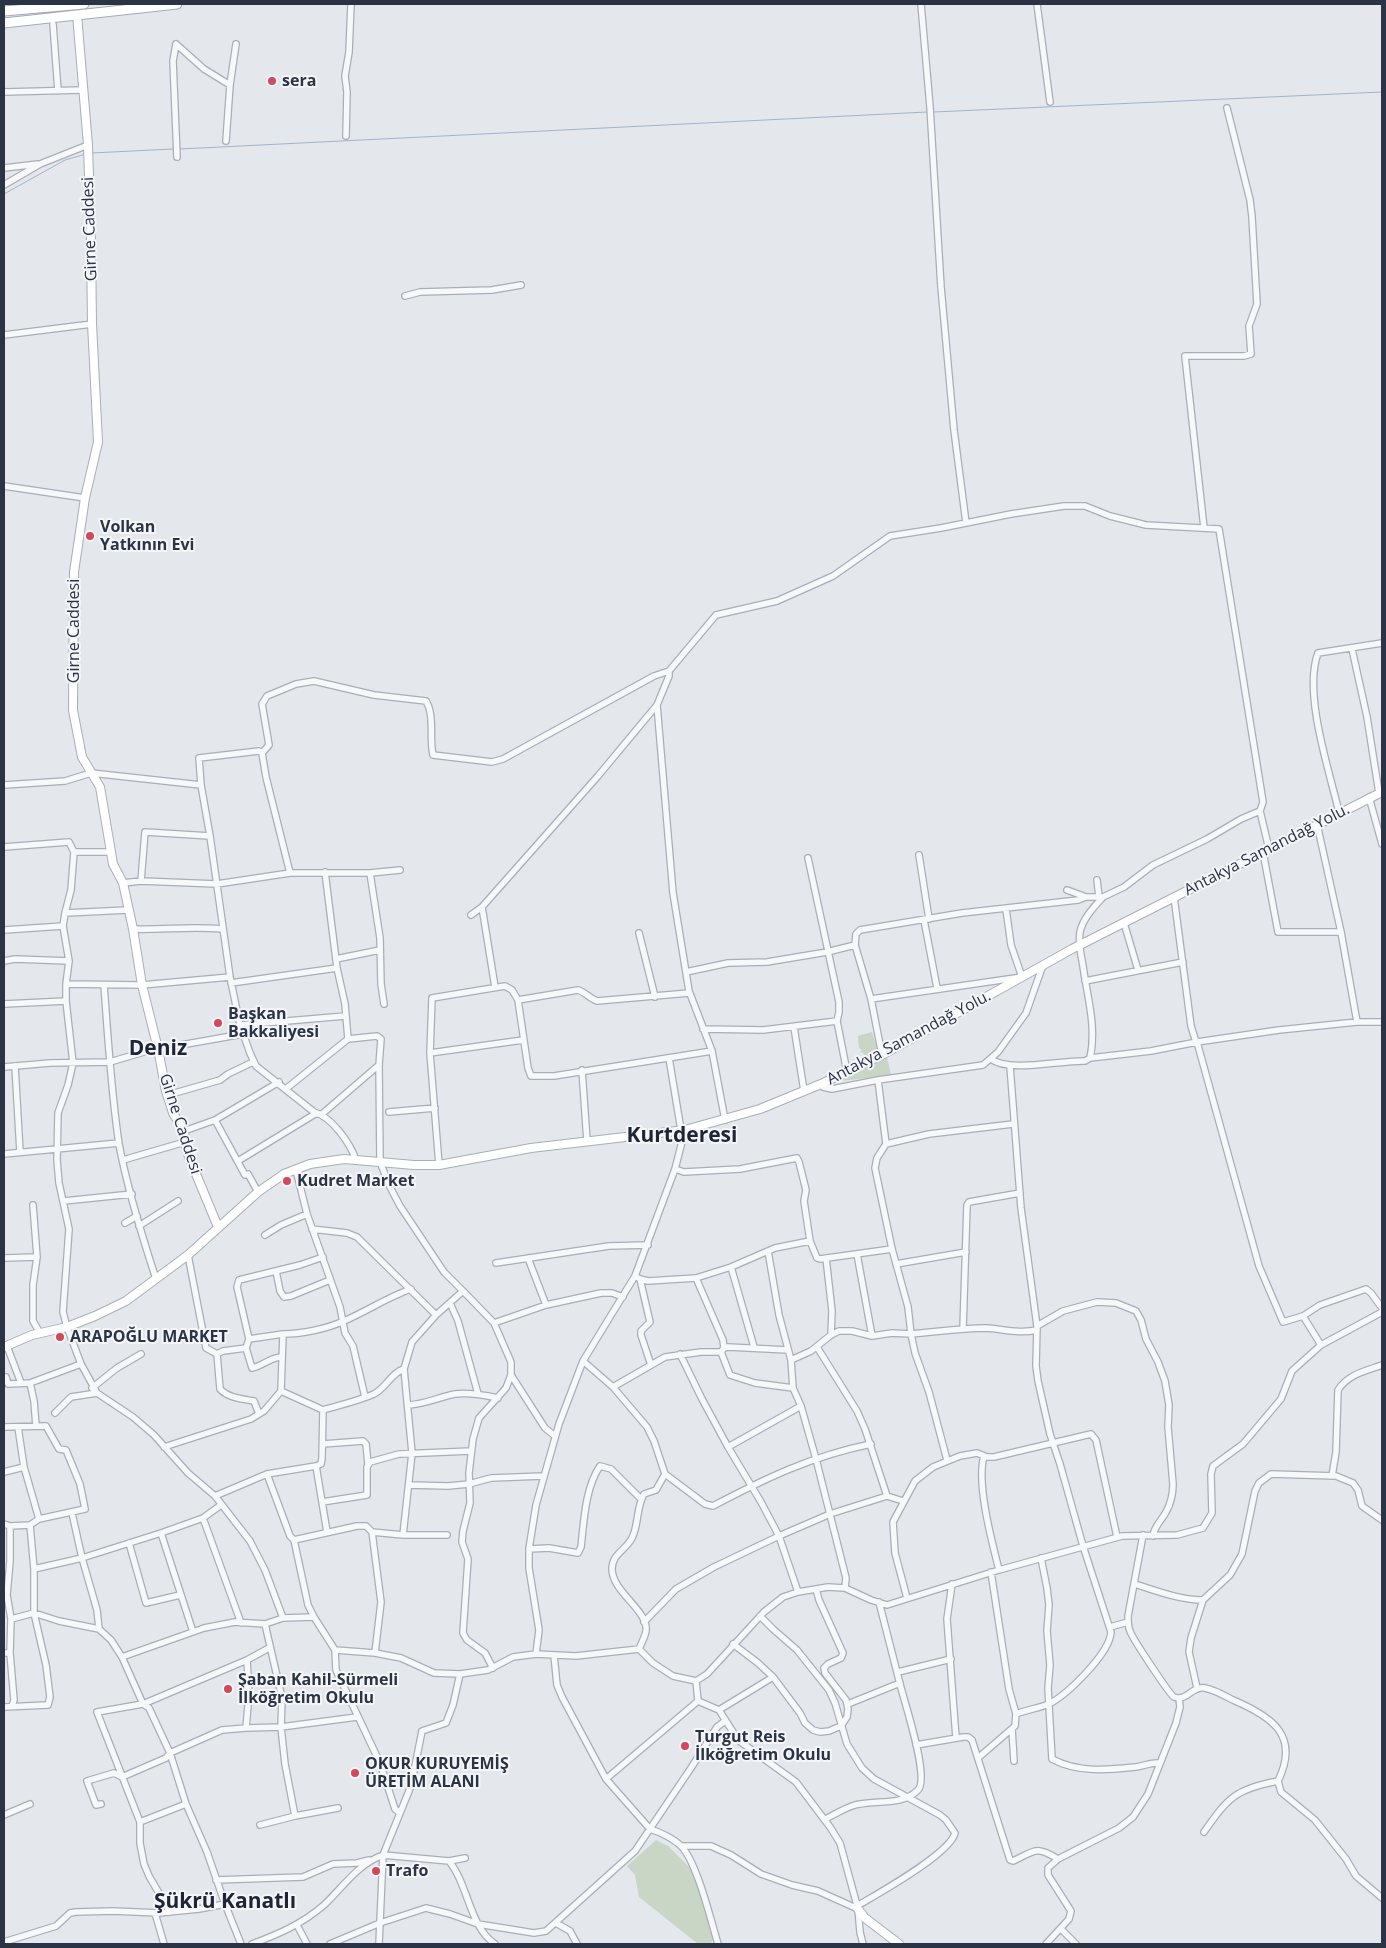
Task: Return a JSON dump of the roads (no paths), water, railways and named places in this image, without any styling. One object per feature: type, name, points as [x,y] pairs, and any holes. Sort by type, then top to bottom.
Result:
[{"type":"main road","points":[[4,11],[84,4]]},
{"type":"main road","points":[[4,23],[177,4]]},
{"type":"street","points":[[346,136],[347,92],[345,76],[349,52],[351,4]]},
{"type":"street","points":[[921,4],[943,304],[954,430],[966,523]]},
{"type":"street","points":[[1037,4],[1050,102]]},
{"type":"street","name":"Girne Caddesi","points":[[77,15],[88,145],[92,324],[98,442],[85,498],[74,572],[73,710],[82,757],[100,787],[113,864],[123,883],[142,985],[173,1113],[184,1131],[185,1142],[204,1197],[218,1227]]},
{"type":"street","points":[[52,24],[58,91]]},
{"type":"street","points":[[178,157],[173,61],[176,44],[204,69],[230,85]]},
{"type":"street","points":[[226,141],[230,85],[236,44]]},
{"type":"street","points":[[4,92],[82,90]]},
{"type":"street","points":[[1204,528],[1185,356],[1244,356],[1251,354],[1249,326],[1257,304],[1250,200],[1227,108]]},
{"type":"street","points":[[4,185],[40,164],[88,145]]},
{"type":"street","points":[[4,168],[40,164]]},
{"type":"street","points":[[405,296],[420,292],[492,290],[521,285]]},
{"type":"street","points":[[4,335],[92,324]]},
{"type":"street","points":[[4,486],[85,498]]},
{"type":"street","points":[[290,873],[266,777],[262,753],[269,744],[262,704],[267,696],[296,684],[314,680],[374,695],[426,701],[430,708],[430,744],[433,756],[492,762],[503,759],[654,676],[669,671],[716,616],[777,601],[833,576],[890,536],[1011,514],[1064,506],[1085,506],[1110,516],[1146,525],[1171,528],[1219,529],[1263,802],[1260,810],[1278,932],[1341,932]]},
{"type":"street","points":[[1339,812],[1317,718],[1313,685],[1314,664],[1318,653],[1382,643]]},
{"type":"street","points":[[1352,648],[1367,717],[1380,792]]},
{"type":"street","points":[[471,915],[482,907],[598,776],[657,705],[669,676],[669,671]]},
{"type":"street","points":[[657,705],[673,893],[689,993],[712,1051],[725,1120]]},
{"type":"street","points":[[262,753],[259,751],[199,758],[201,785],[210,836],[222,929],[240,1026],[253,1062],[314,1112],[322,1114],[352,1148],[356,1160]]},
{"type":"street","points":[[4,785],[65,782],[91,773],[201,785]]},
{"type":"street","name":"Antakya Samandağ Yolu.","points":[[5,1347],[40,1333],[67,1327],[96,1316],[126,1301],[188,1255],[258,1192],[284,1174],[310,1164],[344,1159],[439,1165],[531,1148],[683,1130],[760,1109],[821,1084],[882,1055],[1043,965],[1380,792]]},
{"type":"street","points":[[1369,797],[1382,844]]},
{"type":"street","points":[[1067,890],[1086,897],[1101,897],[1124,886],[1153,865],[1208,839],[1241,818],[1260,810]]},
{"type":"street","points":[[1317,824],[1341,932],[1357,1022]]},
{"type":"street","points":[[141,881],[145,832],[210,836]]},
{"type":"street","points":[[4,847],[69,842],[74,852],[71,890],[63,926],[69,961],[66,1000],[73,1063],[68,1086],[58,1113],[58,1183],[69,1229],[63,1312],[67,1327],[81,1364],[94,1390],[133,1417],[154,1435],[188,1473],[215,1496],[250,1540],[265,1570],[283,1618]]},
{"type":"street","points":[[74,852],[111,852]]},
{"type":"street","points":[[919,855],[937,988]]},
{"type":"street","points":[[808,858],[839,1002],[840,1012],[837,1021],[847,1072]]},
{"type":"street","points":[[123,883],[141,881],[217,884],[290,873],[370,873],[400,870]]},
{"type":"street","points":[[325,872],[337,968],[345,1004],[348,1039]]},
{"type":"street","points":[[370,873],[380,938],[380,984],[384,1004]]},
{"type":"street","points":[[1090,1058],[1093,1038],[1079,946],[1080,932],[1084,920],[1101,897],[1097,880]]},
{"type":"street","points":[[882,1055],[871,999],[855,945],[856,934],[860,930],[927,919],[1078,900],[1086,897]]},
{"type":"street","points":[[335,1650],[375,1653],[401,1658],[434,1673],[460,1674],[493,1668],[513,1657],[536,1654],[576,1656],[638,1649],[673,1676],[696,1680],[707,1674],[732,1644],[760,1616],[783,1597],[798,1592],[828,1587],[845,1588],[887,1605],[991,1572],[1117,1537],[1143,1535],[1177,1536],[1203,1528],[1212,1513],[1211,1474],[1213,1466],[1243,1444],[1281,1399],[1292,1372],[1321,1345],[1382,1310],[1372,1293],[1366,1289],[1320,1305],[1303,1316],[1283,1322],[1259,1266],[1191,1026],[1174,897]]},
{"type":"street","points":[[482,907],[495,987]]},
{"type":"street","points":[[871,999],[1022,977],[1012,945],[1006,909]]},
{"type":"street","points":[[65,913],[128,910]]},
{"type":"street","points":[[1124,923],[1138,970]]},
{"type":"street","points":[[4,930],[63,926]]},
{"type":"street","points":[[133,929],[222,929]]},
{"type":"street","points":[[639,933],[655,997]]},
{"type":"street","points":[[686,972],[728,963],[767,962],[827,952],[855,945]]},
{"type":"street","points":[[336,959],[380,950]]},
{"type":"street","points":[[4,962],[15,960],[69,961]]},
{"type":"street","points":[[1085,981],[1183,962]]},
{"type":"street","points":[[821,1084],[826,1088],[832,1089],[878,1080],[983,1065],[998,1052],[1026,1013],[1043,965]]},
{"type":"street","points":[[66,984],[142,985],[230,980],[337,968]]},
{"type":"street","points":[[104,985],[119,1143],[137,1216],[156,1280]]},
{"type":"street","points":[[439,1165],[430,1053],[432,998],[505,986],[512,990],[518,1000],[523,1040],[531,1076],[554,1076],[582,1070],[618,1067],[712,1051]]},
{"type":"street","points":[[518,1000],[578,990],[597,1001],[689,993]]},
{"type":"street","points":[[4,1004],[66,1000]]},
{"type":"street","points":[[240,1026],[345,1016]]},
{"type":"street","points":[[704,1029],[763,1030],[837,1021]]},
{"type":"street","points":[[991,1059],[996,1063],[1010,1066],[1085,1061],[1090,1058],[1151,1051],[1196,1042],[1279,1030],[1357,1022],[1382,1022]]},
{"type":"street","points":[[794,1027],[804,1091]]},
{"type":"street","points":[[4,1067],[110,1062],[158,1049],[243,1034]]},
{"type":"street","points":[[287,1088],[348,1039],[377,1036],[381,1039],[379,1065],[380,1162],[390,1187],[400,1206],[444,1272],[494,1323],[511,1362],[512,1375],[545,1428],[555,1436]]},
{"type":"street","points":[[430,1053],[523,1040]]},
{"type":"street","points":[[536,1654],[539,1630],[529,1568],[529,1549],[536,1505],[555,1436],[583,1361],[623,1297],[638,1278],[675,1169],[683,1130],[669,1058]]},
{"type":"street","points":[[168,1095],[220,1080],[253,1062]]},
{"type":"street","points":[[238,1161],[315,1114],[322,1114],[379,1065]]},
{"type":"street","points":[[16,1066],[20,1152]]},
{"type":"street","points":[[1010,1066],[1013,1124],[1024,1236],[1037,1328],[1036,1366],[1043,1406],[1083,1546],[1110,1627],[1109,1640],[1093,1664],[1076,1684],[1050,1703],[1016,1714]]},
{"type":"street","points":[[582,1070],[587,1141]]},
{"type":"street","points":[[878,1080],[886,1144],[875,1163],[892,1249],[908,1308],[915,1353],[929,1392],[947,1460]]},
{"type":"street","points":[[184,1131],[215,1120],[279,1082]]},
{"type":"street","points":[[389,1112],[435,1108]]},
{"type":"street","points":[[215,1120],[244,1175],[248,1174],[258,1192]]},
{"type":"street","points":[[886,1144],[929,1134],[1013,1124]]},
{"type":"street","points":[[122,1160],[185,1142]]},
{"type":"street","points":[[4,1154],[119,1143]]},
{"type":"street","points":[[675,1169],[684,1172],[740,1169],[797,1158],[806,1190],[804,1201],[810,1241],[817,1258],[892,1249]]},
{"type":"street","points":[[296,1170],[312,1229],[340,1307],[345,1333],[353,1346],[365,1397]]},
{"type":"street","points":[[963,1329],[966,1207],[968,1204],[1020,1193]]},
{"type":"street","points":[[64,1202],[132,1194]]},
{"type":"street","points":[[140,1226],[178,1201]]},
{"type":"street","points":[[33,1205],[36,1257],[33,1285],[33,1320],[40,1333]]},
{"type":"street","points":[[265,1235],[281,1224],[308,1214]]},
{"type":"street","points":[[125,1222],[137,1216]]},
{"type":"street","points":[[312,1229],[357,1236],[436,1315]]},
{"type":"street","points":[[638,1278],[648,1281],[696,1278],[731,1267],[768,1251],[810,1241]]},
{"type":"street","points":[[496,1263],[609,1246],[648,1245]]},
{"type":"street","points":[[768,1251],[779,1314],[791,1360],[793,1388],[801,1406],[816,1459],[846,1578],[845,1588]]},
{"type":"street","points":[[896,1264],[966,1252]]},
{"type":"street","points":[[857,1254],[872,1336]]},
{"type":"street","points":[[188,1255],[206,1348],[217,1354],[246,1348]]},
{"type":"street","points":[[4,1258],[36,1257]]},
{"type":"street","points":[[282,1357],[275,1357],[258,1367],[252,1368],[246,1348],[249,1339],[237,1287],[239,1280],[322,1257]]},
{"type":"street","points":[[528,1258],[546,1305]]},
{"type":"street","points":[[826,1258],[832,1316],[831,1335]]},
{"type":"street","points":[[731,1267],[754,1347]]},
{"type":"street","points":[[276,1271],[280,1291],[284,1297],[330,1280]]},
{"type":"street","points":[[638,1278],[650,1322],[641,1331],[641,1335],[651,1365]]},
{"type":"street","points":[[696,1278],[723,1340],[722,1350],[730,1375],[755,1383],[793,1388]]},
{"type":"street","points":[[249,1339],[296,1334],[342,1322],[411,1289]]},
{"type":"street","points":[[404,1535],[412,1453],[409,1405],[404,1369],[412,1342],[436,1315],[463,1291]]},
{"type":"street","points":[[494,1323],[546,1305],[601,1293],[612,1293],[623,1297]]},
{"type":"street","points":[[791,1360],[818,1347],[831,1335],[845,1330],[872,1336],[892,1333],[911,1334],[986,1328],[1013,1332],[1037,1328],[1067,1309],[1102,1302],[1127,1306],[1140,1316],[1146,1339],[1163,1373],[1169,1405],[1168,1428],[1174,1484],[1167,1510],[1154,1529],[1153,1536]]},
{"type":"street","points":[[450,1303],[458,1320],[478,1394]]},
{"type":"street","points":[[1303,1316],[1321,1345]]},
{"type":"street","points":[[164,1447],[251,1418],[264,1411],[281,1391],[282,1334]]},
{"type":"street","points":[[5,1347],[21,1383]]},
{"type":"street","points":[[613,1386],[666,1357],[680,1354],[754,1347],[788,1350]]},
{"type":"street","points":[[818,1347],[857,1412],[871,1444],[887,1496]]},
{"type":"street","points":[[55,1413],[71,1398],[94,1390],[117,1368],[141,1354]]},
{"type":"street","points":[[217,1354],[220,1389],[239,1399],[254,1401],[259,1414]]},
{"type":"street","points":[[680,1354],[728,1447],[779,1536],[798,1592]]},
{"type":"street","points":[[583,1361],[613,1386],[647,1427],[654,1441],[665,1474],[705,1504],[713,1506],[793,1466],[846,1449],[871,1444]]},
{"type":"street","points":[[6,1378],[8,1384],[30,1384],[81,1364]]},
{"type":"street","points":[[1332,1476],[1336,1452],[1338,1390],[1343,1382],[1351,1376],[1382,1365]]},
{"type":"street","points":[[281,1391],[323,1410],[375,1393],[386,1385],[400,1370],[404,1369]]},
{"type":"street","points":[[493,1668],[488,1658],[467,1640],[462,1630],[466,1603],[468,1559],[462,1542],[470,1503],[468,1473],[476,1426],[479,1418],[506,1388],[512,1375]]},
{"type":"street","points":[[30,1384],[34,1401],[36,1426]]},
{"type":"street","points":[[409,1405],[431,1402],[454,1394],[478,1394],[498,1398]]},
{"type":"street","points":[[728,1447],[801,1406]]},
{"type":"street","points":[[215,1496],[267,1474],[321,1464],[323,1410]]},
{"type":"street","points":[[4,1427],[46,1426],[59,1450],[66,1450],[80,1484],[85,1509],[39,1519],[30,1525],[7,1525],[10,1561],[5,1595],[12,1619],[7,1653],[14,1700],[12,1706]]},
{"type":"street","points":[[18,1427],[24,1467],[39,1519]]},
{"type":"street","points":[[907,1598],[895,1553],[893,1522],[915,1481],[932,1467],[970,1453],[994,1457],[1089,1433],[1094,1436],[1107,1484],[1117,1537]]},
{"type":"street","points":[[322,1502],[366,1496],[368,1464],[366,1444],[363,1441],[323,1444]]},
{"type":"street","points":[[368,1464],[394,1455],[471,1451]]},
{"type":"street","points":[[984,1456],[983,1485],[985,1505],[999,1570]]},
{"type":"street","points":[[316,1466],[327,1532]]},
{"type":"street","points":[[529,1549],[549,1548],[578,1553],[581,1547],[588,1498],[596,1472],[600,1466],[611,1469],[641,1499]]},
{"type":"street","points":[[4,1472],[24,1467]]},
{"type":"street","points":[[267,1474],[290,1536],[294,1540],[308,1605],[335,1650],[336,1670],[380,1763],[395,1809],[400,1813]]},
{"type":"street","points":[[638,1649],[646,1630],[644,1622],[639,1612],[614,1580],[612,1569],[614,1557],[626,1548],[633,1537],[641,1499],[644,1494],[656,1490],[665,1474]]},
{"type":"street","points":[[1197,1688],[1189,1652],[1203,1600],[1230,1575],[1242,1554],[1255,1491],[1259,1482],[1271,1474],[1332,1476],[1353,1484],[1358,1490],[1362,1506],[1382,1520]]},
{"type":"street","points":[[410,1485],[448,1486],[470,1484],[491,1478],[543,1476]]},
{"type":"street","points":[[644,1622],[676,1589],[714,1567],[779,1536],[830,1514],[887,1496],[903,1501]]},
{"type":"street","points":[[34,1569],[82,1558],[161,1533],[203,1518],[221,1505]]},
{"type":"street","points":[[72,1513],[82,1558],[98,1610],[99,1629]]},
{"type":"street","points":[[203,1518],[241,1623]]},
{"type":"street","points":[[4,1707],[48,1705],[50,1697],[46,1665],[34,1613],[34,1569],[30,1525]]},
{"type":"street","points":[[294,1540],[327,1532],[366,1526],[372,1532],[381,1602],[375,1653]]},
{"type":"street","points":[[372,1532],[404,1535],[447,1535]]},
{"type":"street","points":[[161,1533],[193,1632]]},
{"type":"street","points":[[1143,1535],[1128,1622],[1130,1633],[1164,1685],[1170,1694],[1179,1698],[1186,1696],[1197,1688],[1206,1688],[1241,1703],[1271,1720],[1284,1739],[1287,1750],[1286,1766],[1278,1782],[1281,1792],[1306,1811],[1346,1859],[1356,1876],[1382,1898]]},
{"type":"street","points":[[129,1543],[146,1603],[180,1595]]},
{"type":"street","points":[[1040,1558],[1047,1588],[1050,1656],[1048,1688],[1052,1759],[1069,1766],[1088,1769],[1125,1768],[1151,1762],[1159,1763]]},
{"type":"street","points":[[978,1758],[1015,1726],[1016,1714],[1009,1689],[991,1572]]},
{"type":"street","points":[[952,1584],[947,1619],[956,1738]]},
{"type":"street","points":[[1135,1584],[1165,1593],[1203,1600]]},
{"type":"street","points":[[732,1644],[758,1663],[773,1677],[809,1728],[820,1732],[829,1731],[841,1726],[847,1717],[848,1704],[824,1668],[841,1658],[843,1653],[819,1600],[816,1589]]},
{"type":"street","points":[[825,1819],[852,1806],[908,1797],[918,1790],[922,1782],[908,1706],[900,1683],[879,1602]]},
{"type":"street","points":[[12,1619],[34,1613],[59,1621],[99,1629],[111,1640],[122,1657],[143,1704],[149,1708],[170,1753],[186,1804],[207,1852],[241,1944]]},
{"type":"street","points":[[760,1616],[797,1650],[829,1690],[835,1702],[841,1726],[850,1749],[862,1768],[874,1779],[933,1810],[946,1820],[954,1833],[952,1840],[903,1879],[858,1908]]},
{"type":"street","points":[[122,1657],[204,1628],[235,1622],[265,1624],[283,1618],[314,1617]]},
{"type":"street","points":[[1110,1627],[1128,1622]]},
{"type":"street","points":[[265,1624],[282,1698],[281,1727],[285,1764],[295,1816]]},
{"type":"street","points":[[170,1912],[144,1864],[140,1842],[140,1822],[97,1712],[143,1704],[247,1660],[269,1648]]},
{"type":"street","points":[[554,1655],[557,1684],[562,1698],[606,1779],[650,1829],[681,1846],[711,1846],[731,1855],[761,1874],[828,1895],[858,1908],[865,1918],[899,1944]]},
{"type":"street","points":[[898,1672],[951,1659]]},
{"type":"street","points":[[246,1728],[249,1694],[247,1660]]},
{"type":"street","points":[[379,1944],[383,1855],[411,1786],[422,1730],[446,1723],[453,1705],[460,1674]]},
{"type":"street","points":[[719,1710],[773,1677]]},
{"type":"street","points":[[696,1680],[698,1701]]},
{"type":"street","points":[[848,1704],[900,1683]]},
{"type":"street","points":[[1046,1944],[1061,1929],[1071,1915],[1071,1911],[1047,1872],[1050,1866],[1058,1859],[1120,1828],[1129,1821],[1148,1794],[1179,1714],[1179,1698]]},
{"type":"street","points":[[606,1779],[698,1701]]},
{"type":"street","points":[[698,1701],[719,1710],[725,1721],[745,1746],[796,1782],[825,1819],[840,1843],[858,1908],[860,1932],[864,1944]]},
{"type":"street","points":[[101,1804],[96,1805],[87,1781],[114,1773],[122,1777],[166,1758],[170,1753],[222,1730],[281,1727],[357,1717]]},
{"type":"street","points":[[330,1944],[380,1923],[426,1908],[454,1915],[478,1924],[534,1933],[546,1931],[635,1851],[717,1727],[725,1721]]},
{"type":"street","points":[[1012,1729],[1014,1761]]},
{"type":"street","points":[[916,1745],[956,1738],[968,1737],[972,1740],[990,1803],[1010,1860],[1013,1861],[1036,1850],[1047,1852],[1058,1859]]},
{"type":"street","points":[[1204,1832],[1226,1802],[1233,1796],[1260,1785],[1278,1782]]},
{"type":"street","points":[[4,1815],[30,1804]]},
{"type":"street","points":[[140,1822],[186,1804]]},
{"type":"street","points":[[260,1825],[338,1808]]},
{"type":"street","points":[[681,1846],[700,1883],[718,1944]]},
{"type":"street","points":[[216,1880],[303,1877],[333,1864],[357,1863],[383,1855],[449,1861],[465,1858]]},
{"type":"street","points":[[252,1944],[297,1925],[324,1904],[372,1859]]},
{"type":"street","points":[[449,1861],[462,1884],[478,1924],[487,1938],[495,1944]]},
{"type":"street","points":[[4,1942],[56,1926],[70,1913],[113,1911],[155,1913],[225,1904]]},
{"type":"street","points":[[155,1913],[164,1944]]},
{"type":"street","points":[[556,1923],[570,1931],[577,1944]]},
{"type":"street","points":[[297,1925],[307,1944]]},
{"type":"street","points":[[1061,1929],[1076,1944]]},
{"type":"waterway","points":[[934,112],[1382,92]]},
{"type":"waterway","points":[[180,149],[927,112]]},
{"type":"waterway","points":[[92,153],[173,149]]},
{"type":"waterway","points":[[4,194],[65,160],[86,154]]},
{"type":"place","name":"sera","points":[[272,81]]},
{"type":"place","name":"Volkan Yatkının Evi","points":[[90,536]]},
{"type":"place","name":"Başkan Bakkaliyesi","points":[[218,1023]]},
{"type":"place","name":"Kudret Market","points":[[287,1181]]},
{"type":"place","name":"ARAPOĞLU MARKET","points":[[60,1337]]},
{"type":"place","name":"Şaban Kahil-Sürmeli İlköğretim Okulu","points":[[228,1689]]},
{"type":"place","name":"Turgut Reis İlköğretim Okulu","points":[[685,1746]]},
{"type":"place","name":"OKUR KURUYEMİŞ ÜRETİM ALANI","points":[[355,1773]]},
{"type":"place","name":"Trafo","points":[[376,1871]]},
{"type":"district","name":"Deniz","points":[[158,1049]]},
{"type":"district","name":"Kurtderesi","points":[[682,1136]]},
{"type":"district","name":"Şükrü Kanatlı","points":[[225,1902]]}]
